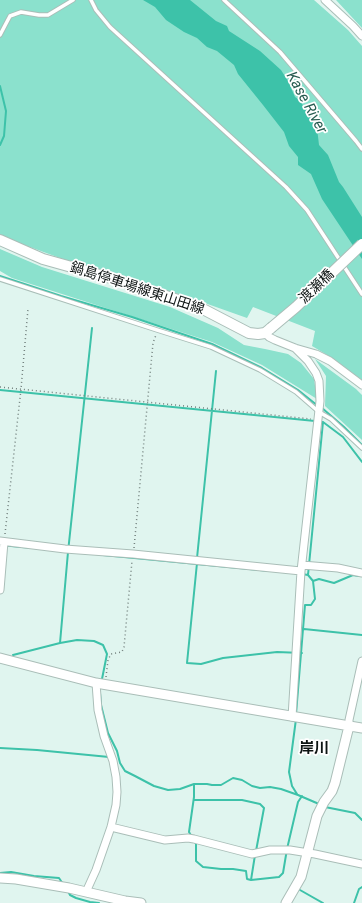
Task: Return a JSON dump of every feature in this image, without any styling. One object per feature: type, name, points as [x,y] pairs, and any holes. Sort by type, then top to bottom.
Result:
[{"type":"main road","name":"鍋島停車場線東山田線","points":[[0,240],[43,259],[118,280],[199,307],[249,333],[258,334],[268,330]]},
{"type":"main road","name":"渡瀬橋","points":[[268,330],[296,307],[362,244]]},
{"type":"street","points":[[325,0],[362,36]]},
{"type":"street","points":[[268,330],[269,337],[295,348],[316,354],[330,361],[362,385]]},
{"type":"street","points":[[295,348],[308,361],[316,373],[319,381],[320,401],[317,418],[296,652],[296,717]]},
{"type":"street","points":[[0,590],[3,544],[68,549],[133,558],[304,569],[338,568],[362,573]]},
{"type":"street","points":[[0,658],[100,684],[362,728]]},
{"type":"street","points":[[286,903],[301,877],[317,816],[335,783],[349,726],[362,661]]},
{"type":"street","points":[[86,892],[96,870],[111,827],[116,805],[117,792],[113,761],[104,736],[98,710],[100,684]]},
{"type":"street","points":[[111,827],[165,840],[191,838],[252,854],[270,850],[287,850],[315,854],[362,864]]},
{"type":"street","points":[[0,878],[16,878],[141,903]]},
{"type":"lane","points":[[0,35],[10,16],[21,12],[48,15],[73,0]]},
{"type":"lane","points":[[91,0],[96,10],[110,27],[286,187],[307,210],[362,294]]},
{"type":"lane","points":[[224,0],[280,52],[356,140],[362,149]]},
{"type":"lane","points":[[0,279],[211,347],[260,370],[296,392],[317,418],[331,419],[362,448]]},
{"type":"path","points":[[3,544],[21,389],[28,309]]},
{"type":"path","points":[[100,684],[111,654],[122,652],[124,647],[153,343],[157,330]]},
{"type":"path","points":[[0,387],[216,410],[317,418]]},
{"type":"shaded area","points":[[0,0],[314,0],[348,30],[362,46],[362,380],[334,359],[312,346],[315,331],[253,307],[247,318],[185,296],[60,258],[8,239],[0,234]]},
{"type":"shaded area","points":[[143,0],[190,0],[216,21],[227,26],[229,31],[260,51],[281,70],[295,97],[301,101],[317,128],[319,145],[328,155],[339,182],[362,217],[362,259],[322,199],[311,174],[298,165],[298,157],[289,146],[284,132],[238,74],[234,65],[217,51],[207,47],[197,38],[184,32],[166,20],[155,7]]},
{"type":"shaded area","points":[[336,0],[362,0],[362,28]]},
{"type":"shaded area","points":[[0,249],[42,267],[170,307],[218,328],[244,345],[288,354],[301,363],[314,379],[317,399],[262,365],[212,342],[12,278],[0,271]]},
{"type":"shaded area","points":[[315,359],[362,395],[362,440],[325,406],[326,376]]},
{"type":"waterway","points":[[0,86],[6,111],[4,136],[0,145]]},
{"type":"waterway","points":[[0,276],[132,317],[212,344],[262,368],[298,390],[318,406]]},
{"type":"waterway","points":[[60,643],[68,552],[92,328]]},
{"type":"waterway","points":[[197,558],[216,371]]},
{"type":"waterway","points":[[0,390],[315,421]]},
{"type":"waterway","points":[[322,408],[362,445]]},
{"type":"waterway","points":[[308,575],[323,422],[320,422]]},
{"type":"waterway","points":[[323,422],[343,437],[362,462]]},
{"type":"waterway","points":[[0,545],[33,548]]},
{"type":"waterway","points":[[103,555],[270,571]]},
{"type":"waterway","points":[[197,563],[187,663],[201,664],[223,658],[277,652],[302,653]]},
{"type":"waterway","points":[[302,574],[308,575],[313,581],[319,579],[334,583],[353,575],[359,576]]},
{"type":"waterway","points":[[296,714],[305,605],[311,605],[315,599],[313,581]]},
{"type":"waterway","points":[[304,629],[362,635]]},
{"type":"waterway","points":[[13,655],[77,640],[94,641],[103,645],[107,654],[102,679]]},
{"type":"waterway","points":[[100,693],[101,705],[108,733],[117,751],[120,763],[125,771],[154,786],[168,790],[180,789],[194,784],[221,785],[233,778],[242,780],[252,786],[260,788],[270,787],[281,789],[319,804]]},
{"type":"waterway","points":[[296,719],[289,772],[292,786],[297,794]]},
{"type":"waterway","points":[[0,748],[109,757]]},
{"type":"waterway","points":[[192,837],[189,832],[194,797],[194,785]]},
{"type":"waterway","points":[[195,842],[196,861],[203,867],[246,871],[247,879],[251,880],[279,877],[283,873],[298,802],[302,796]]},
{"type":"waterway","points":[[194,800],[242,800],[260,804],[264,808],[256,851]]},
{"type":"waterway","points":[[325,807],[355,813],[362,820]]},
{"type":"waterway","points":[[251,880],[255,855]]},
{"type":"waterway","points":[[0,873],[11,872],[59,878],[63,884]]},
{"type":"waterway","points":[[354,903],[359,889],[362,887]]},
{"type":"waterway","points":[[300,890],[323,903]]},
{"type":"waterway","points":[[68,891],[70,895],[76,898],[99,903]]},
{"type":"district","name":"岸川","points":[[314,749]]},
{"type":"water label","name":"Kase River","points":[[306,103]]}]
